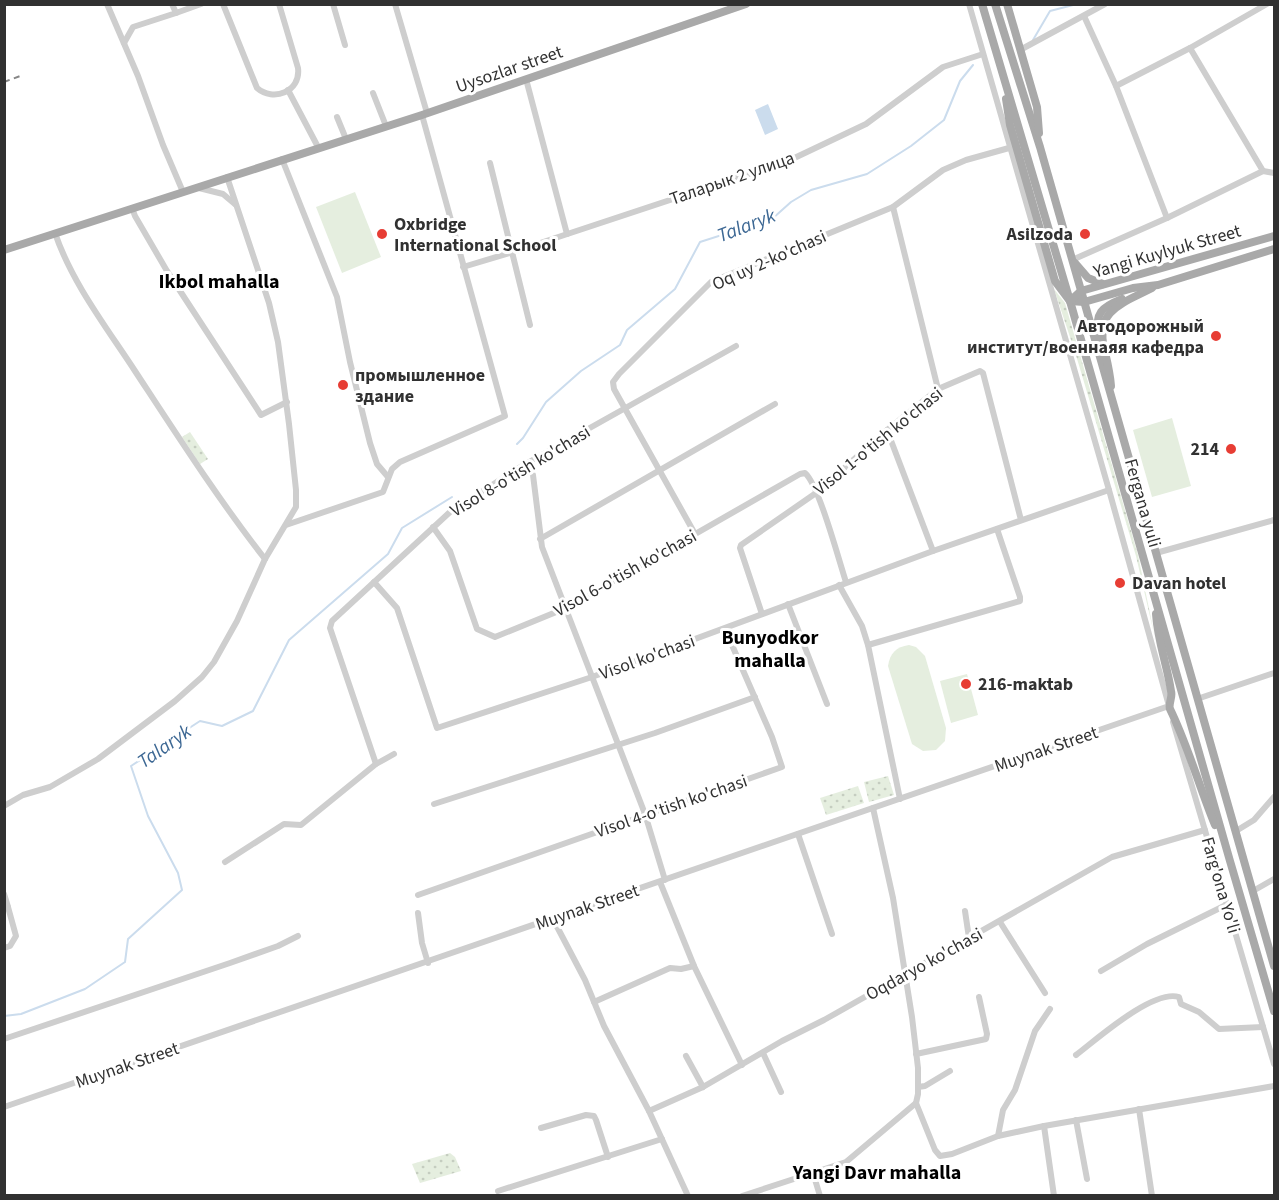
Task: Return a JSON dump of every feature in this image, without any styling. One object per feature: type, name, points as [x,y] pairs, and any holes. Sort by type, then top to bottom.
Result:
[{"type":"main road","name":"Uysozlar street","points":[[4,250],[424,114],[746,4]]},
{"type":"main road","name":"Fergana yuli","points":[[982,4],[1000,68],[1010,125],[1055,281],[1070,301],[1275,1011]]},
{"type":"main road","name":"Fergana yuli","points":[[995,4],[1040,147],[1275,966]]},
{"type":"main road","points":[[1007,4],[1038,107],[1040,147]]},
{"type":"main road","name":"Yangi Kuylyuk Street","points":[[1070,301],[1081,291],[1275,236]]},
{"type":"main road","name":"Yangi Kuylyuk Street","points":[[1084,302],[1133,288],[1158,285],[1275,249]]},
{"type":"main road","points":[[1072,260],[1088,278],[1105,284]]},
{"type":"main road","points":[[1111,397],[1098,331],[1098,317],[1108,304],[1145,292],[1158,285]]},
{"type":"main road","points":[[1070,301],[1084,302]]},
{"type":"main road","points":[[1155,598],[1157,637],[1172,692],[1169,706],[1182,732],[1201,789],[1230,861]]},
{"type":"street","points":[[108,4],[183,192]]},
{"type":"street","points":[[172,4],[176,13]]},
{"type":"street","points":[[124,43],[133,27],[201,4]]},
{"type":"street","points":[[223,4],[257,88],[268,94],[288,90],[296,85],[298,73],[279,4]]},
{"type":"street","points":[[333,4],[345,45]]},
{"type":"street","points":[[285,526],[383,492],[388,477],[400,462],[505,416],[463,267],[395,4]]},
{"type":"street","name":"Fergana yuli","points":[[969,4],[1169,706]]},
{"type":"street","points":[[1020,50],[1105,4]]},
{"type":"street","points":[[1116,86],[1190,48],[1267,4]]},
{"type":"street","points":[[1084,16],[1116,86],[1167,218]]},
{"type":"street","points":[[1190,48],[1263,171]]},
{"type":"street","name":"Таларык 2 улица","points":[[463,267],[788,160],[866,124],[943,67],[983,54]]},
{"type":"street","points":[[526,79],[567,234]]},
{"type":"street","points":[[288,90],[318,147]]},
{"type":"street","points":[[373,93],[386,126]]},
{"type":"street","points":[[337,117],[346,139]]},
{"type":"street","name":"Oq uy 2-ko'chasi","points":[[695,534],[624,410],[613,382],[711,282],[893,207],[943,170],[966,160],[1009,148]]},
{"type":"street","points":[[282,159],[337,297],[370,443],[377,464],[388,477]]},
{"type":"street","points":[[489,163],[530,325]]},
{"type":"street","points":[[1072,260],[1167,218],[1263,171],[1275,173]]},
{"type":"street","points":[[4,806],[23,795],[50,787],[98,759],[194,686],[214,662],[232,632],[265,559],[293,513],[297,496],[287,402],[274,325],[228,177]]},
{"type":"street","points":[[193,188],[217,192],[237,206]]},
{"type":"street","points":[[893,207],[938,389]]},
{"type":"street","points":[[132,208],[167,271],[261,415],[287,402]]},
{"type":"street","points":[[55,233],[60,248],[78,282],[221,500],[265,559]]},
{"type":"street","name":"Visol 8-o'tish ko'chasi","points":[[376,764],[330,628],[332,621],[450,512],[527,464],[736,346]]},
{"type":"street","name":"Visol 1-o'tish ko'chasi","points":[[762,614],[740,547],[816,493],[887,430],[938,389],[980,371],[983,373],[1021,520]]},
{"type":"street","points":[[540,539],[776,404]]},
{"type":"street","points":[[887,430],[933,551]]},
{"type":"street","points":[[527,464],[533,475],[540,539],[645,814],[663,881],[694,966],[742,1065]]},
{"type":"street","name":"Visol 6-o'tish ko'chasi","points":[[432,527],[450,551],[479,631],[495,637],[566,609],[800,474],[805,473],[816,493]]},
{"type":"street","name":"Visol ko'chasi","points":[[374,582],[397,608],[437,728],[592,677],[933,551],[1109,490]]},
{"type":"street","points":[[816,493],[842,584],[862,626],[868,645],[900,799]]},
{"type":"street","points":[[1156,553],[1275,520]]},
{"type":"street","points":[[868,645],[1020,601],[997,528]]},
{"type":"street","points":[[788,604],[826,704]]},
{"type":"street","name":"Visol 4-o'tish ko'chasi","points":[[418,895],[782,767],[772,737],[725,629]]},
{"type":"street","points":[[1197,699],[1275,673]]},
{"type":"street","points":[[434,804],[755,697]]},
{"type":"street","name":"Muynak Street","points":[[4,1107],[428,963],[1169,706]]},
{"type":"street","name":"Farg'ona Yo'li","points":[[1169,706],[1226,905],[1275,1064]]},
{"type":"street","points":[[225,862],[284,824],[302,825],[376,764],[394,754]]},
{"type":"street","points":[[1236,831],[1254,820],[1275,797]]},
{"type":"street","points":[[873,808],[893,898],[916,1054],[918,1087],[916,1103],[935,1150],[940,1156],[952,1154],[998,1136],[1044,1126],[1275,1086]]},
{"type":"street","name":"Oqdaryo ko'chasi","points":[[649,1111],[703,1087],[1112,857],[1205,830]]},
{"type":"street","points":[[798,834],[831,934]]},
{"type":"street","points":[[1253,891],[1275,879]]},
{"type":"street","points":[[4,894],[6,908],[16,936],[10,945],[4,948]]},
{"type":"street","points":[[1101,971],[1147,944],[1226,905]]},
{"type":"street","points":[[965,911],[969,938]]},
{"type":"street","points":[[418,913],[422,943],[428,963]]},
{"type":"street","points":[[553,919],[649,1111],[688,1196]]},
{"type":"street","points":[[1000,922],[1045,993]]},
{"type":"street","points":[[4,1039],[240,960],[298,936]]},
{"type":"street","points":[[594,1002],[670,968],[681,969],[694,966]]},
{"type":"street","points":[[1076,1055],[1131,1013],[1153,1001],[1175,996],[1179,997],[1181,1004],[1199,1012],[1219,1029],[1263,1027]]},
{"type":"street","points":[[916,1054],[986,1039],[987,1034],[979,997]]},
{"type":"street","points":[[998,1136],[1003,1110],[1015,1090],[1035,1031],[1050,1009]]},
{"type":"street","points":[[763,1053],[781,1092]]},
{"type":"street","points":[[686,1056],[703,1087]]},
{"type":"street","points":[[918,1087],[925,1086],[950,1071]]},
{"type":"street","points":[[742,1196],[846,1162],[916,1103]]},
{"type":"street","points":[[1139,1109],[1152,1196]]},
{"type":"street","points":[[541,1128],[590,1115],[596,1119],[608,1157]]},
{"type":"street","points":[[1076,1120],[1087,1179]]},
{"type":"street","points":[[1044,1126],[1054,1196]]},
{"type":"street","points":[[498,1191],[662,1139]]},
{"type":"street","points":[[813,1173],[820,1196]]},
{"type":"green space","points":[[355,192],[381,257],[342,273],[316,207]]},
{"type":"green space","points":[[1054,289],[1065,303],[1138,555],[1155,638],[1136,556]]},
{"type":"green space","points":[[1172,418],[1191,486],[1152,497],[1133,430]]},
{"type":"green space","points":[[190,432],[208,459],[200,464],[182,437]]},
{"type":"green space","points":[[909,645],[916,647],[925,656],[946,728],[945,741],[936,750],[923,751],[912,744],[888,666],[894,651]]},
{"type":"green space","points":[[967,674],[978,715],[951,723],[940,681]]},
{"type":"green space","points":[[888,776],[894,795],[869,802],[864,782]]},
{"type":"green space","points":[[858,786],[864,803],[826,815],[820,798]]},
{"type":"green space","points":[[450,1153],[455,1157],[461,1171],[420,1183],[412,1164]]},
{"type":"water","points":[[768,104],[778,129],[765,135],[755,110]]},
{"type":"waterway","name":"Talaryk","points":[[1033,40],[1050,11],[1077,4]]},
{"type":"waterway","name":"Talaryk","points":[[517,444],[546,402],[581,371],[620,345],[627,330],[675,289],[700,242],[772,219],[791,202],[811,190],[867,174],[911,146],[944,120],[960,81],[973,65]]},
{"type":"waterway","name":"Talaryk","points":[[4,1016],[21,1014],[85,989],[125,962],[128,939],[182,890],[178,873],[148,816],[131,766],[200,721],[222,726],[253,711],[289,640],[388,554],[402,528],[452,497]]},
{"type":"railway","points":[[4,82],[23,75]]},
{"type":"place","name":"Oxbridge International School","points":[[382,234]]},
{"type":"place","name":"Asilzoda","points":[[1085,234]]},
{"type":"place","name":"Автодорожный институт/военнаяя кафедра","points":[[1216,336]]},
{"type":"place","name":"промышленное здание","points":[[343,385]]},
{"type":"place","name":"214","points":[[1231,449]]},
{"type":"place","name":"Davan hotel","points":[[1120,583]]},
{"type":"place","name":"216-maktab","points":[[966,684]]},
{"type":"district","name":"Ikbol mahalla","points":[[219,281]]},
{"type":"district","name":"Bunyodkor mahalla","points":[[770,648]]},
{"type":"district","name":"Yangi Davr mahalla","points":[[877,1172]]}]
